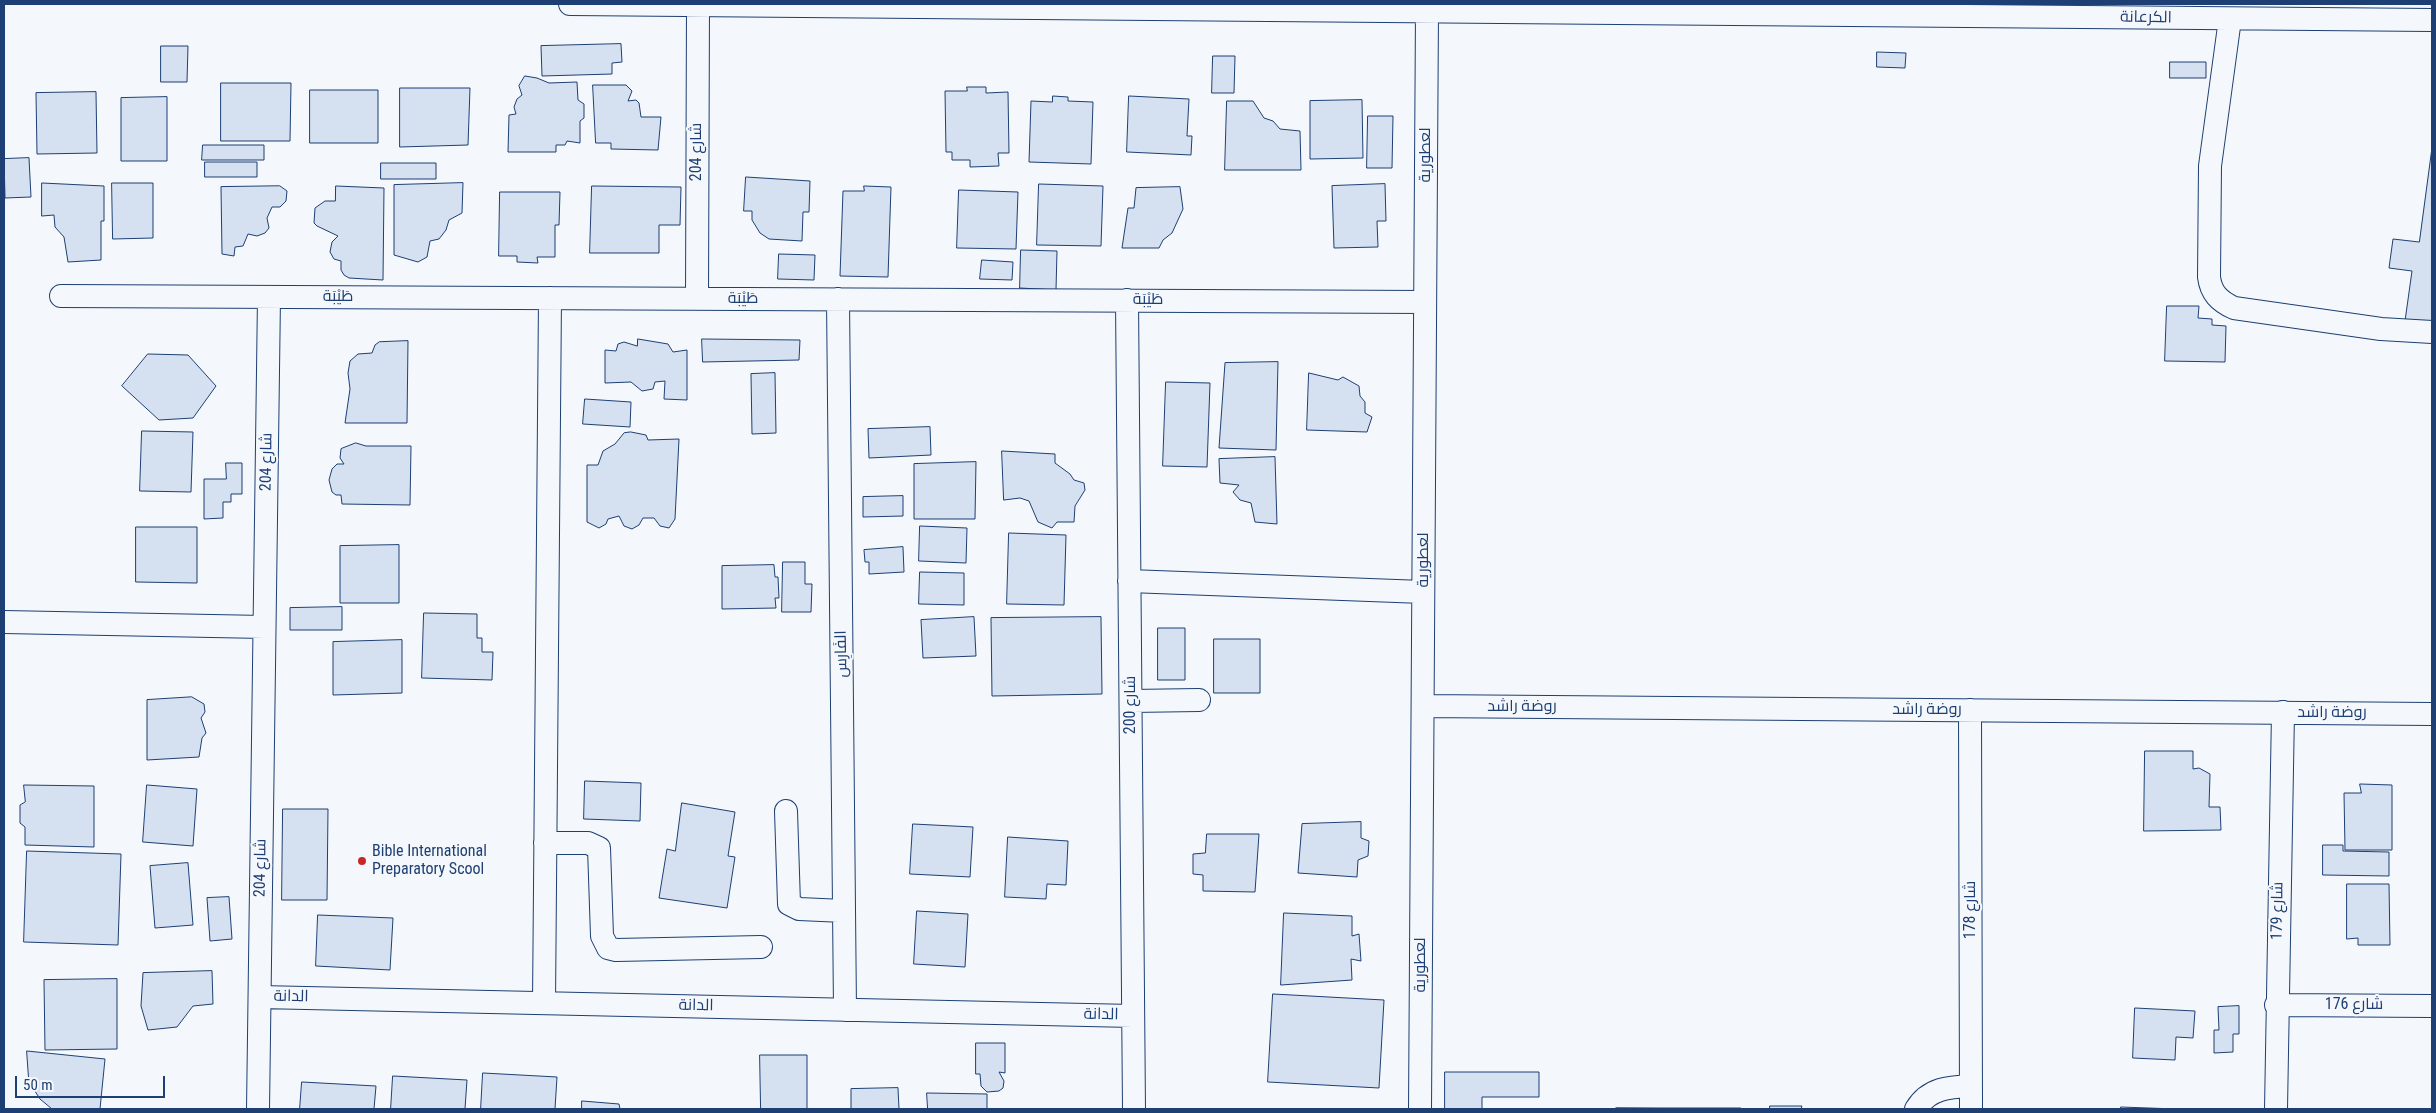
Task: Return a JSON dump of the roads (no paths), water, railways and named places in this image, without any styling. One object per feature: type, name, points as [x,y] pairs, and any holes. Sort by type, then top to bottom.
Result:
[{"type":"street","name":"الكرعانة","points":[[570,4],[1018,6],[1427,11],[2069,10],[2230,19],[2432,20]]},
{"type":"street","name":"شارع 204","points":[[697,298],[698,5]]},
{"type":"street","name":"لعطورية","points":[[1420,1109],[1427,11]]},
{"type":"street","points":[[2230,19],[2210,166],[2208,277],[2213,292],[2225,304],[2234,308],[2381,329],[2432,332]]},
{"type":"street","name":"طَيْبَة","points":[[61,296],[1426,302]]},
{"type":"street","name":"شارع 204","points":[[258,1109],[269,297]]},
{"type":"street","points":[[544,1003],[550,298]]},
{"type":"street","name":"الفَارِس","points":[[838,299],[845,1010]]},
{"type":"street","name":"شارع 200","points":[[1127,300],[1134,1109]]},
{"type":"street","points":[[1129,581],[1424,592]]},
{"type":"street","points":[[4,622],[264,626]]},
{"type":"street","points":[[1130,701],[1199,700]]},
{"type":"street","name":"روضة راشد","points":[[1423,706],[2432,714]]},
{"type":"street","name":"شارع 178","points":[[1970,710],[1971,1109]]},
{"type":"street","name":"شارع 179","points":[[2276,1109],[2276,1005],[2283,712]]},
{"type":"street","points":[[786,811],[789,904],[799,909],[844,911]]},
{"type":"street","points":[[545,843],[588,843],[598,848],[602,936],[608,948],[616,950],[761,947]]},
{"type":"street","name":"الدانة","points":[[260,997],[1133,1016]]},
{"type":"street","name":"شارع 176","points":[[2276,1005],[2432,1006]]},
{"type":"street","points":[[1916,1109],[1926,1097],[1938,1090],[1971,1086]]},
{"type":"place","name":"Bible International Preparatory Scool","points":[[362,861]]}]
